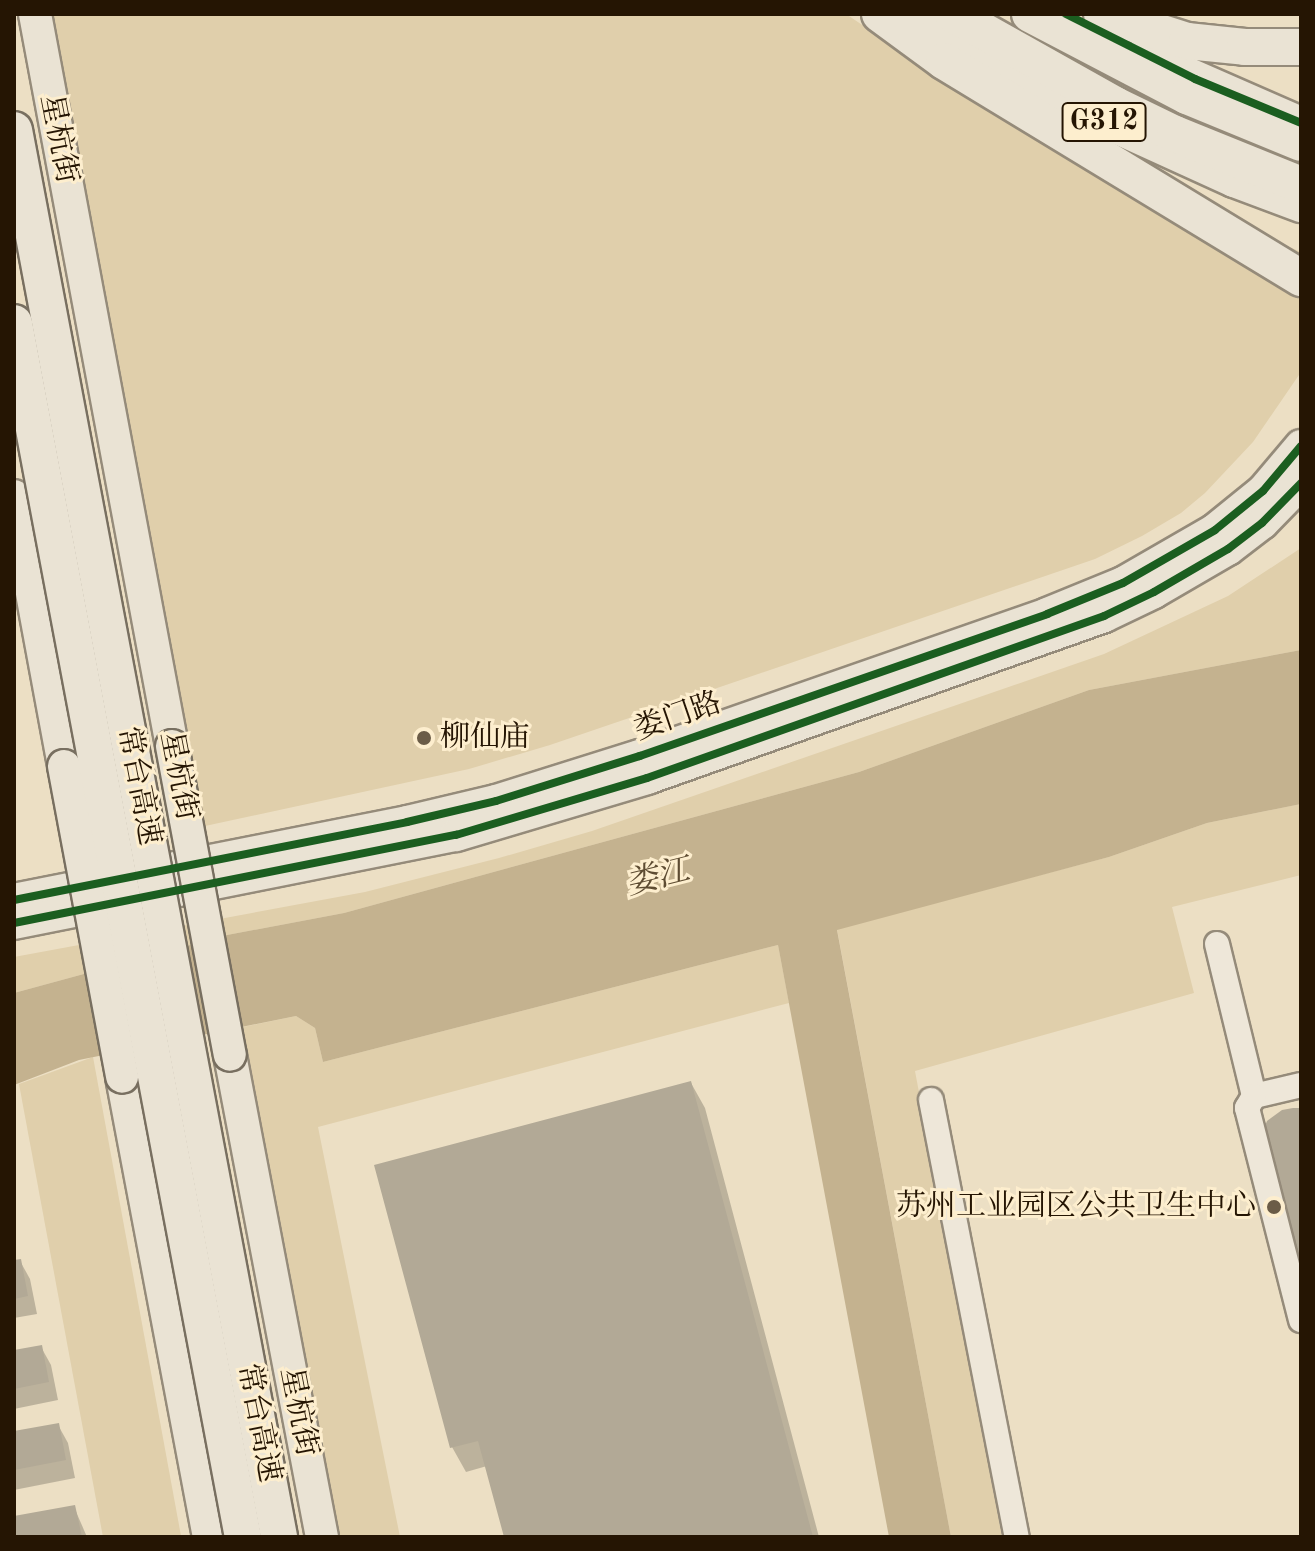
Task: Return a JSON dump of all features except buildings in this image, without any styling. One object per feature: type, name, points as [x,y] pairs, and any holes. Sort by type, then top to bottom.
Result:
[{"type":"highway","points":[[880,14],[944,61],[1301,278]]},
{"type":"highway","points":[[953,14],[1127,111],[1301,185]]},
{"type":"highway","points":[[1030,14],[1163,85],[1301,143]]},
{"type":"highway","points":[[1102,14],[1187,41],[1245,47],[1301,47]]},
{"type":"highway","name":"常台高速","points":[[14,130],[279,1537]]},
{"type":"highway","name":"常台高速","points":[[14,323],[220,1536]]},
{"type":"main road","name":"星杭街","points":[[35,14],[320,1527]]},
{"type":"main road","name":"G312","points":[[919,14],[1104,122],[1234,181],[1301,206]]},
{"type":"main road","name":"G312","points":[[1066,14],[1195,79],[1301,123]]},
{"type":"main road","name":"娄门路","points":[[14,900],[407,822],[496,801],[640,756],[1047,614],[1143,573],[1215,530],[1263,491],[1301,446]]},
{"type":"main road","name":"娄门路","points":[[14,923],[456,835],[647,778],[1113,612],[1228,549],[1262,523],[1301,483]]},
{"type":"main road","points":[[14,496],[64,766],[220,1536]]},
{"type":"lane","points":[[1217,944],[1254,1096],[1247,1108],[1301,1320]]},
{"type":"lane","points":[[1254,1096],[1301,1085]]},
{"type":"lane","points":[[931,1100],[1017,1537]]},
{"type":"shaded area","points":[[52,14],[846,14],[932,72],[1194,205],[1301,252],[1301,372],[1253,442],[1205,493],[1181,513],[1095,559],[550,745],[469,769],[205,826]]},
{"type":"shaded area","points":[[1301,548],[1301,650],[1089,690],[859,772],[344,913],[227,935],[14,993],[14,957],[365,892],[499,858],[592,831],[1104,654],[1228,596]]},
{"type":"shaded area","points":[[1301,804],[1301,875],[1172,907],[1194,993],[915,1071],[1002,1537],[951,1537],[837,929],[1109,857],[1207,823]]},
{"type":"shaded area","points":[[778,945],[789,1003],[318,1127],[400,1537],[333,1537],[243,1027],[296,1016],[315,1028],[323,1062]]},
{"type":"shaded area","points":[[93,1057],[181,1536],[103,1537],[19,1084]]},
{"type":"water","name":"娄江","points":[[1301,650],[1301,804],[1207,823],[1109,857],[837,930],[951,1537],[889,1537],[778,945],[323,1062],[315,1028],[296,1016],[79,1060],[14,1085],[14,993],[227,935],[344,913],[859,772],[1089,690]]},
{"type":"cycle path","points":[[1066,14],[1195,79],[1301,123]]},
{"type":"cycle path","points":[[14,900],[407,822],[496,801],[640,756],[1047,614],[1123,583],[1215,530],[1263,491],[1301,446]]},
{"type":"cycle path","points":[[14,923],[456,835],[647,778],[1104,616],[1154,592],[1228,549],[1262,523],[1301,483]]},
{"type":"place","name":"柳仙庙","points":[[424,738]]},
{"type":"place","name":"苏州工业园区公共卫生中心","points":[[1274,1207]]}]
